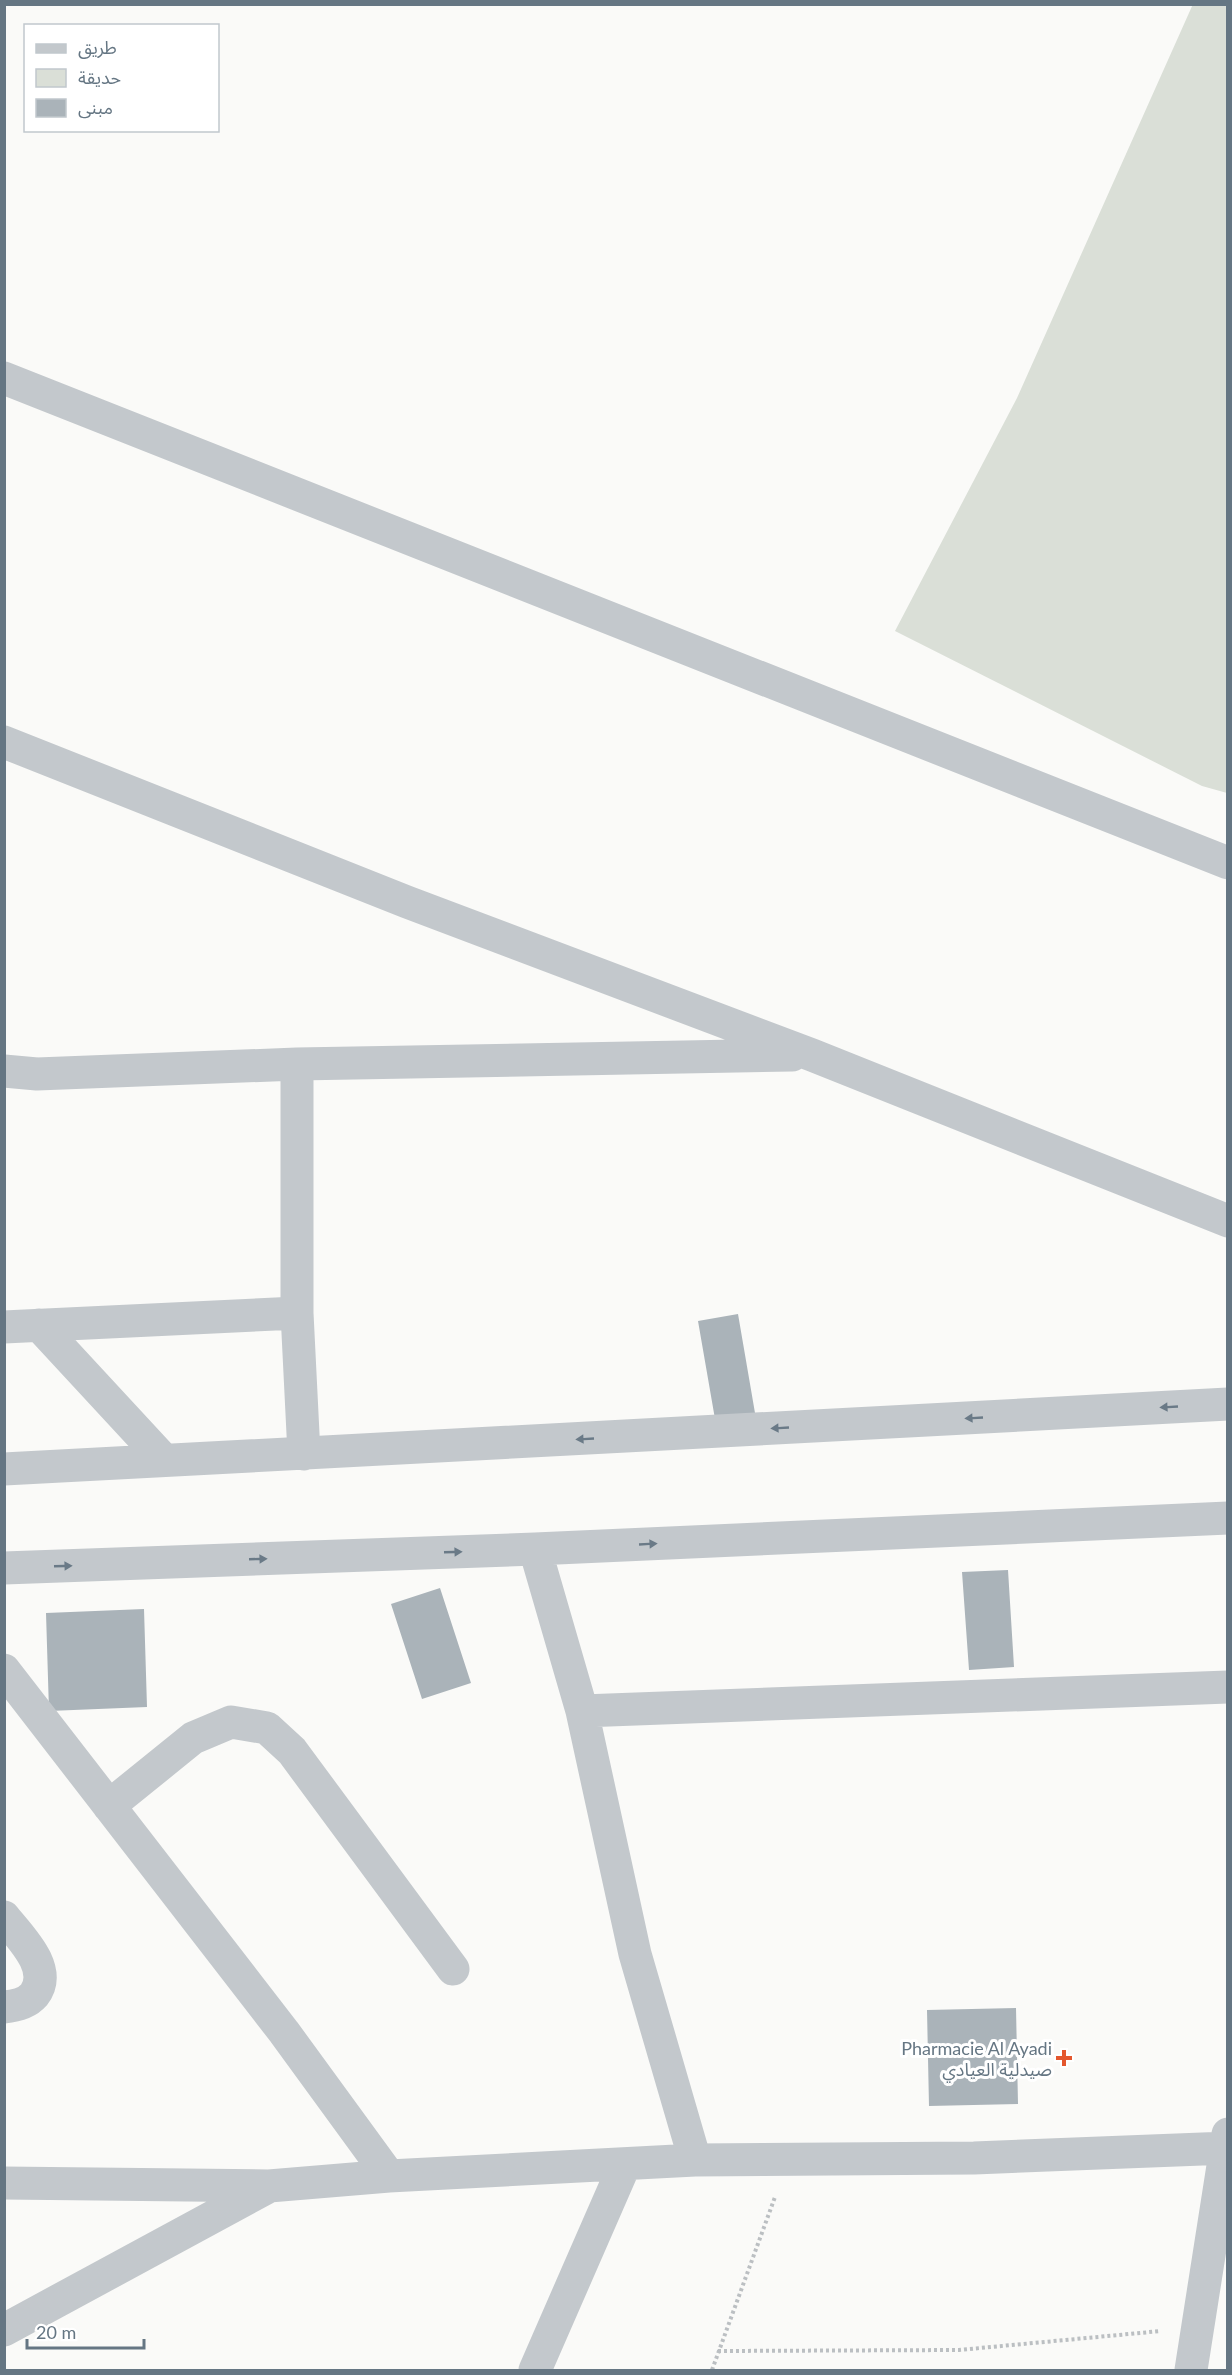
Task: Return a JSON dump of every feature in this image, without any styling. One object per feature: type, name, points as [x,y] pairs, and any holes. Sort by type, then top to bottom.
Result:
[{"type":"street","points":[[4,378],[1227,863]]},
{"type":"street","points":[[4,742],[407,902],[812,1055],[1227,1221]]},
{"type":"street","points":[[4,1071],[37,1074],[297,1064],[812,1055]]},
{"type":"street","points":[[297,1064],[297,1313],[304,1454]]},
{"type":"street","points":[[4,1327],[297,1313]]},
{"type":"street","points":[[39,1325],[163,1459]]},
{"type":"street","points":[[4,1469],[1227,1404]]},
{"type":"street","points":[[4,1568],[536,1549],[1227,1518]]},
{"type":"street","points":[[536,1549],[582,1711],[635,1954],[695,2160]]},
{"type":"street","points":[[4,1670],[284,2032],[389,2176]]},
{"type":"street","points":[[582,1711],[1227,1687]]},
{"type":"street","points":[[109,1806],[193,1737],[231,1722],[267,1728],[292,1751],[453,1969]]},
{"type":"street","points":[[4,1917],[28,1948],[40,1970],[40,1987],[30,2000],[14,2007],[4,2007]]},
{"type":"street","points":[[4,2183],[269,2186],[389,2176],[695,2160],[974,2158],[1227,2143],[1191,2370]]},
{"type":"street","points":[[535,2370],[624,2164]]},
{"type":"street","points":[[4,2330],[269,2186]]},
{"type":"path","points":[[712,2370],[788,2159]]},
{"type":"path","points":[[718,2351],[959,2350],[1198,2327]]},
{"type":"green space","points":[[1193,4],[1228,5],[1227,793],[1202,786],[895,631],[1017,398]]},
{"type":"building","points":[[738,1314],[755,1413],[715,1419],[698,1321]]},
{"type":"building","points":[[1008,1570],[1014,1667],[969,1670],[962,1572]]},
{"type":"building","points":[[440,1588],[471,1683],[422,1699],[391,1604]]},
{"type":"building","points":[[144,1609],[147,1707],[49,1711],[46,1613]]},
{"type":"building","points":[[1016,2008],[1018,2104],[929,2106],[927,2010]]},
{"type":"place","name":"Pharmacie Al Ayadi صيدلية العيادي","points":[[1064,2058]]}]
